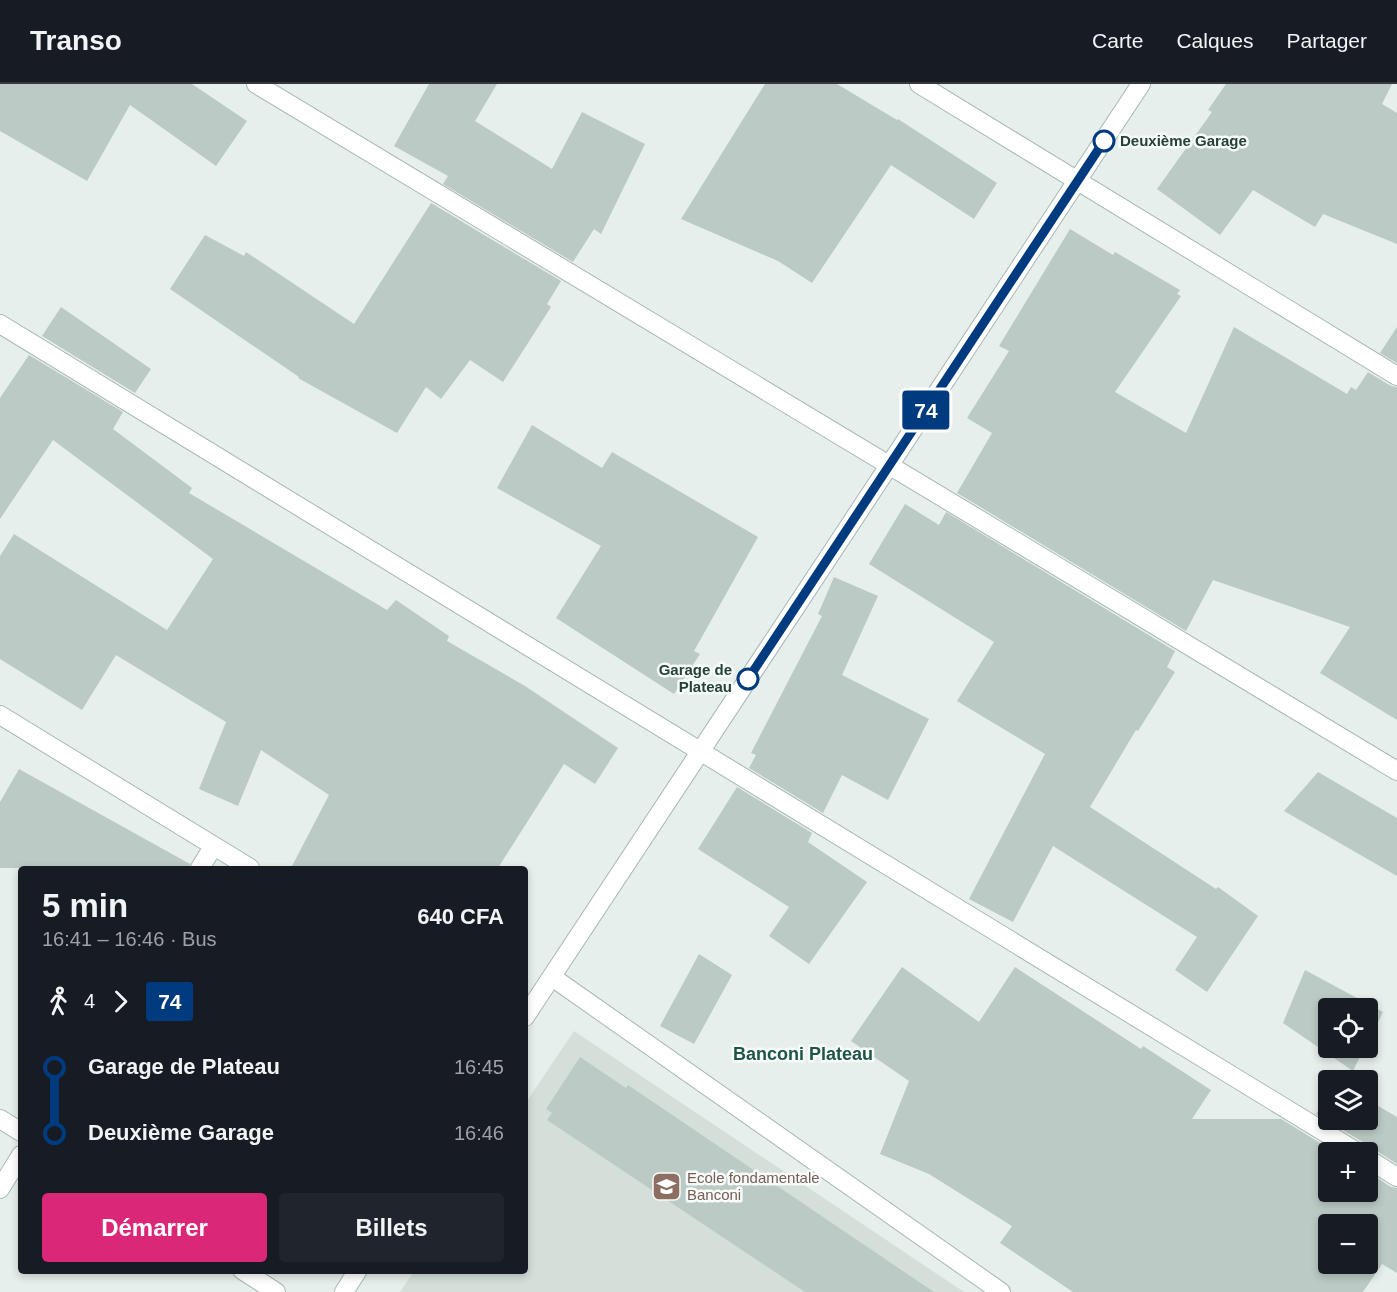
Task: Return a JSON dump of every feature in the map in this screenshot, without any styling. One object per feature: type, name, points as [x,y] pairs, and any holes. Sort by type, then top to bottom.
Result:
[{"type":"street","points":[[256,84],[1397,771]]},
{"type":"street","points":[[919,84],[1397,376]]},
{"type":"street","points":[[528,1013],[1141,84]]},
{"type":"street","points":[[0,324],[1341,1142]]},
{"type":"street","points":[[0,715],[246,866]]},
{"type":"street","points":[[201,866],[213,847]]},
{"type":"street","points":[[552,977],[1001,1292]]},
{"type":"street","points":[[0,1119],[18,1130]]},
{"type":"street","points":[[0,1189],[18,1160]]},
{"type":"street","points":[[1378,1165],[1397,1177]]},
{"type":"street","points":[[248,1274],[276,1292]]},
{"type":"street","points":[[344,1292],[355,1274]]},
{"type":"shaded area","name":"Ecole fondamentale Banconi","points":[[574,1031],[964,1292],[400,1292],[412,1274],[528,1274],[528,1100]]},
{"type":"building","points":[[0,84],[192,84],[247,121],[216,166],[130,105],[87,181],[0,131]]},
{"type":"building","points":[[429,84],[497,84],[475,121],[552,169],[582,112],[645,144],[601,234],[594,229],[573,262],[443,184],[448,176],[394,146]]},
{"type":"building","points":[[765,84],[837,84],[898,119],[997,183],[974,219],[891,165],[812,283],[778,261],[681,219]]},
{"type":"building","points":[[1226,84],[1392,84],[1382,104],[1397,113],[1397,244],[1323,214],[1315,227],[1253,190],[1220,235],[1157,189],[1212,112],[1208,110]]},
{"type":"building","points":[[431,203],[561,281],[547,304],[551,307],[503,382],[470,360],[441,399],[426,387],[397,433],[298,378],[170,289],[205,235],[244,256],[246,252],[354,324]]},
{"type":"building","points":[[1070,229],[1113,255],[1115,252],[1180,290],[1177,294],[1181,296],[1115,392],[1186,433],[1234,327],[1347,394],[1351,387],[1356,390],[1368,372],[1391,386],[1397,387],[1397,720],[1320,673],[1350,627],[1213,580],[1186,631],[957,493],[992,433],[967,418],[1009,351],[999,346]]},
{"type":"building","points":[[61,307],[151,369],[135,393],[42,336]]},
{"type":"building","points":[[1397,327],[1397,363],[1380,353]]},
{"type":"building","points":[[29,355],[123,412],[113,429],[192,488],[189,493],[387,610],[396,600],[449,636],[447,641],[525,686],[618,748],[595,784],[564,764],[499,866],[292,866],[329,795],[261,750],[238,806],[199,789],[226,722],[116,655],[82,710],[0,659],[0,556],[14,534],[167,630],[213,559],[53,440],[0,519],[0,398]]},
{"type":"building","points":[[532,425],[602,468],[612,452],[758,537],[694,651],[700,654],[674,694],[556,618],[601,546],[497,488]]},
{"type":"building","points":[[905,504],[939,525],[946,512],[1175,651],[1167,667],[1175,672],[1138,731],[1136,730],[1090,807],[1216,889],[1218,887],[1258,916],[1207,992],[1175,970],[1197,937],[1053,846],[1013,922],[969,899],[1045,754],[957,701],[994,642],[869,564]]},
{"type":"building","points":[[834,577],[878,596],[842,675],[929,719],[888,800],[842,775],[823,813],[749,768],[756,755],[751,753],[822,616],[818,614]]},
{"type":"building","points":[[19,769],[190,864],[190,866],[18,866],[18,868],[0,868],[0,802]]},
{"type":"building","points":[[1318,772],[1397,818],[1397,876],[1284,811]]},
{"type":"building","points":[[737,787],[812,833],[808,842],[867,882],[809,964],[769,936],[789,907],[698,849]]},
{"type":"building","points":[[699,954],[732,975],[694,1044],[660,1026]]},
{"type":"building","points":[[902,967],[979,1022],[1015,967],[1141,1049],[1143,1046],[1211,1090],[1192,1119],[1281,1119],[1319,1142],[1318,1202],[1378,1202],[1378,1179],[1397,1188],[1397,1273],[1382,1264],[1378,1270],[1378,1214],[1318,1214],[1318,1274],[1375,1274],[1363,1292],[1073,1292],[1000,1243],[1012,1226],[929,1174],[880,1154],[909,1081],[851,1041]]},
{"type":"building","points":[[1305,970],[1357,998],[1318,998],[1318,1047],[1283,1023]]},
{"type":"building","points":[[1378,1009],[1383,1012],[1378,1022]]},
{"type":"building","points":[[580,1057],[626,1088],[628,1085],[934,1292],[805,1292],[547,1120],[552,1113],[546,1109]]},
{"type":"building","points":[[1334,1058],[1360,1058],[1352,1070]]},
{"type":"building","points":[[1378,1106],[1397,1117],[1397,1164],[1378,1152],[1378,1142],[1363,1142],[1343,1130],[1378,1130]]},
{"type":"bus line","name":"74","points":[[748,679],[1104,141]]},
{"type":"place","name":"Deuxième Garage","points":[[1104,141]]},
{"type":"place","name":"Garage de Plateau","points":[[748,679]]},
{"type":"place","name":"Ecole fondamentale Banconi","points":[[666,1187]]},
{"type":"district","name":"Banconi Plateau","points":[[803,1054]]}]
